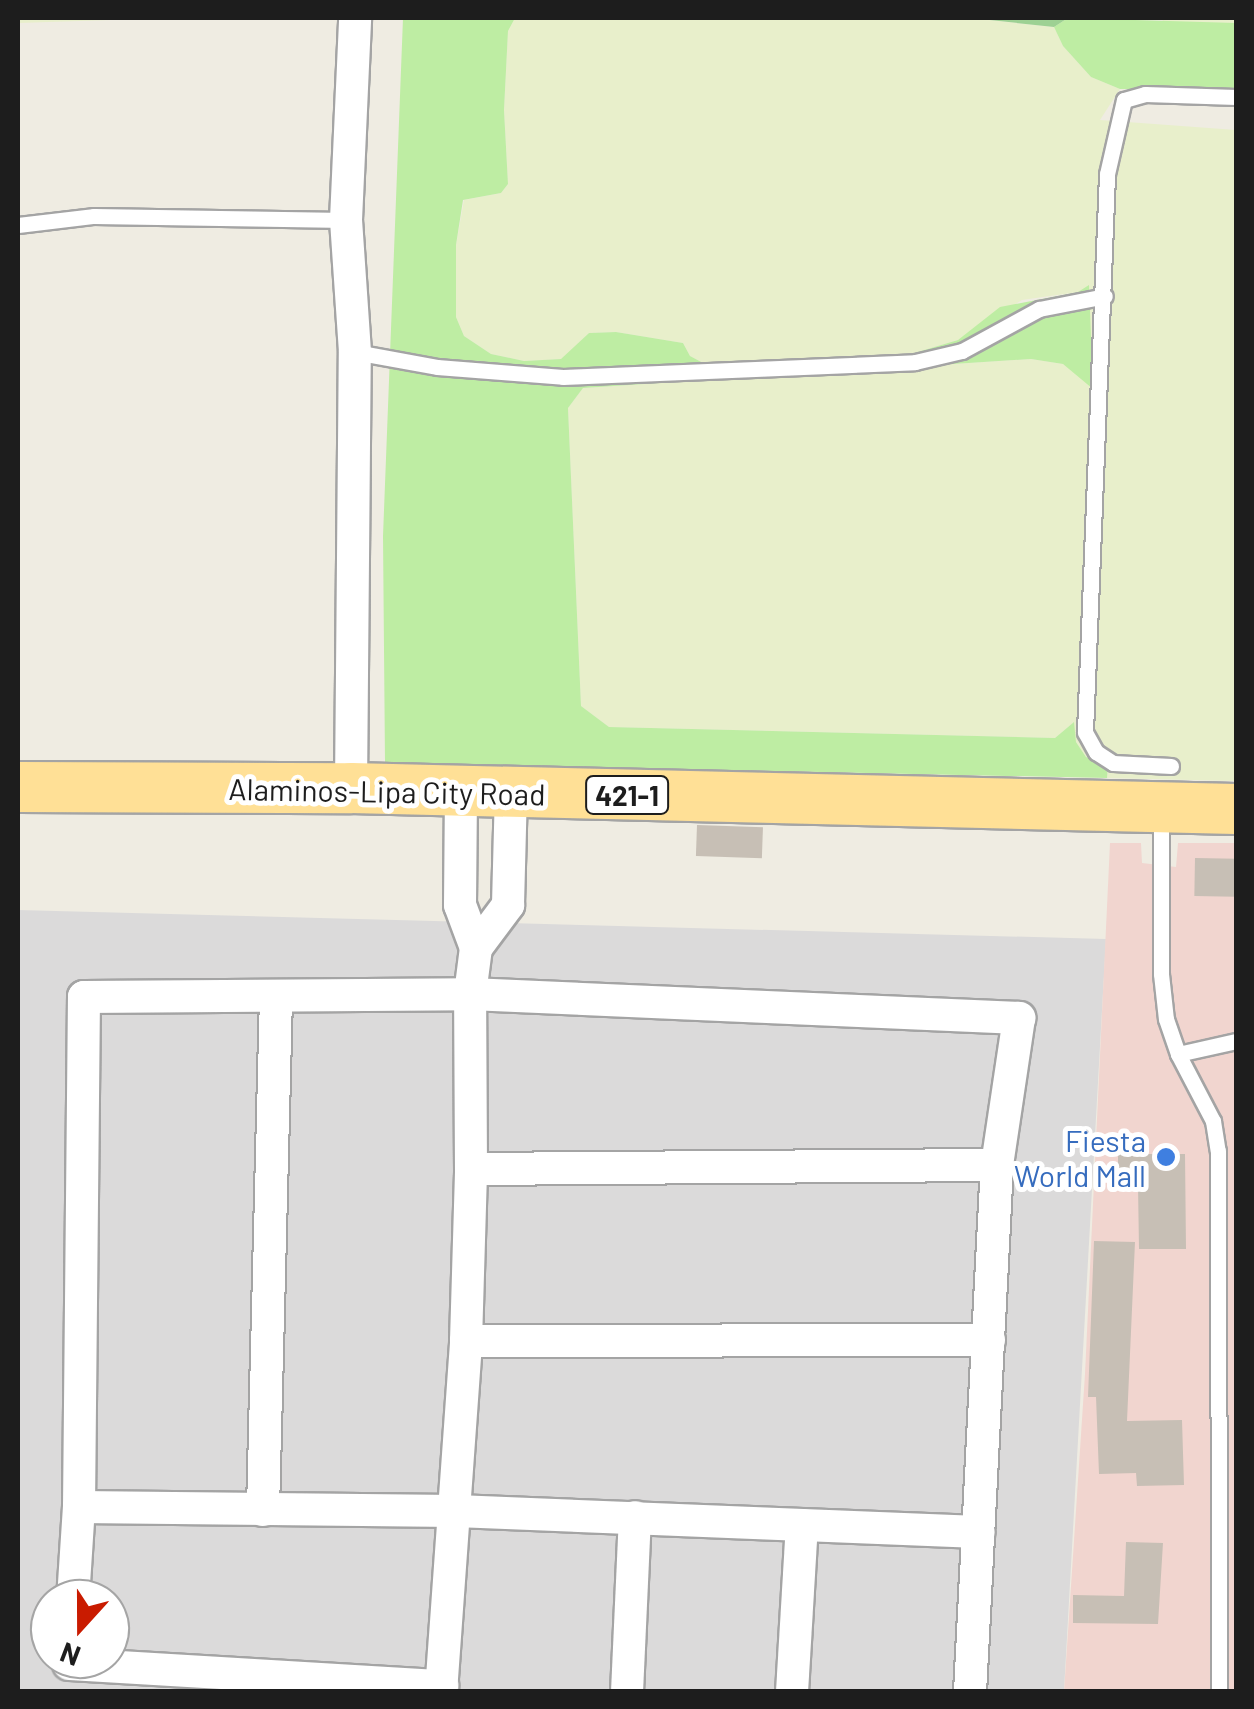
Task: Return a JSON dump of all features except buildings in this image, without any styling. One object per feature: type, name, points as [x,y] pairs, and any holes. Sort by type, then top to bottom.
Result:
[{"type":"main road","name":"Alaminos-Lipa City Road","points":[[18,788],[512,792],[1166,787],[1236,809]]},
{"type":"street","points":[[351,788],[355,352],[346,220],[355,18]]},
{"type":"street","points":[[130,1674],[442,1689],[466,1341],[471,1169],[470,994],[476,948],[460,905],[461,791]]},
{"type":"street","points":[[476,948],[508,904],[512,792]]},
{"type":"street","points":[[74,1579],[79,1507],[84,997],[470,994],[1019,1018],[997,1164],[970,1692]]},
{"type":"street","points":[[263,1510],[276,996]]},
{"type":"street","points":[[471,1169],[997,1164]]},
{"type":"street","points":[[466,1341],[989,1340]]},
{"type":"street","points":[[79,1507],[456,1511],[979,1532]]},
{"type":"street","points":[[626,1692],[635,1517]]},
{"type":"street","points":[[792,1692],[802,1525]]},
{"type":"lane","points":[[1219,1692],[1228,1600],[1218,1151],[1213,1120],[1178,1054],[1166,1020],[1161,974],[1166,787],[1096,752],[1085,732],[1105,296],[1106,174],[1124,100],[1145,94],[1236,97]]},
{"type":"lane","points":[[18,226],[94,216],[346,220]]},
{"type":"lane","points":[[355,352],[437,367],[563,377],[915,362],[962,351],[1039,309],[1105,296]]},
{"type":"lane","points":[[1178,1054],[1236,1040]]},
{"type":"shaded area","name":"Fiesta World Mall","points":[[1110,843],[1141,843],[1142,863],[1176,867],[1178,843],[1236,843],[1236,1691],[1064,1692],[1085,1374]]},
{"type":"shaded area","points":[[18,910],[1106,939],[1064,1691],[18,1692]]},
{"type":"green space","points":[[18,18],[172,18],[18,23]]},
{"type":"green space","points":[[403,18],[515,18],[508,31],[504,110],[508,184],[501,193],[463,200],[456,245],[456,317],[464,336],[491,354],[524,361],[561,359],[589,333],[616,332],[683,343],[690,356],[705,364],[894,359],[958,340],[1000,307],[1078,292],[1089,285],[1093,389],[1063,364],[1031,359],[583,388],[568,408],[581,706],[609,727],[1055,738],[1074,722],[1076,742],[1086,757],[1108,766],[1107,778],[385,763],[383,536]]},
{"type":"green space","points":[[515,18],[971,18],[1054,27],[1063,46],[1091,77],[1120,89],[1100,120],[1236,130],[1236,781],[1107,778],[1108,767],[1086,757],[1076,742],[1073,723],[1055,738],[609,727],[581,706],[568,408],[583,388],[1031,359],[1063,364],[1080,376],[1078,292],[1022,300],[958,340],[894,359],[705,364],[690,356],[683,343],[616,332],[589,333],[562,359],[524,361],[491,354],[464,336],[456,317],[456,245],[464,200],[501,193],[508,184],[504,110],[508,31]]},
{"type":"green space","points":[[971,18],[1068,18],[1054,27]]},
{"type":"green space","points":[[1068,18],[1236,23],[1236,90],[1120,89],[1091,77],[1063,46],[1054,27]]},
{"type":"green space","points":[[1161,18],[1236,18],[1236,23],[1165,24]]},
{"type":"place","name":"Fiesta World Mall","points":[[1166,1157]]}]
